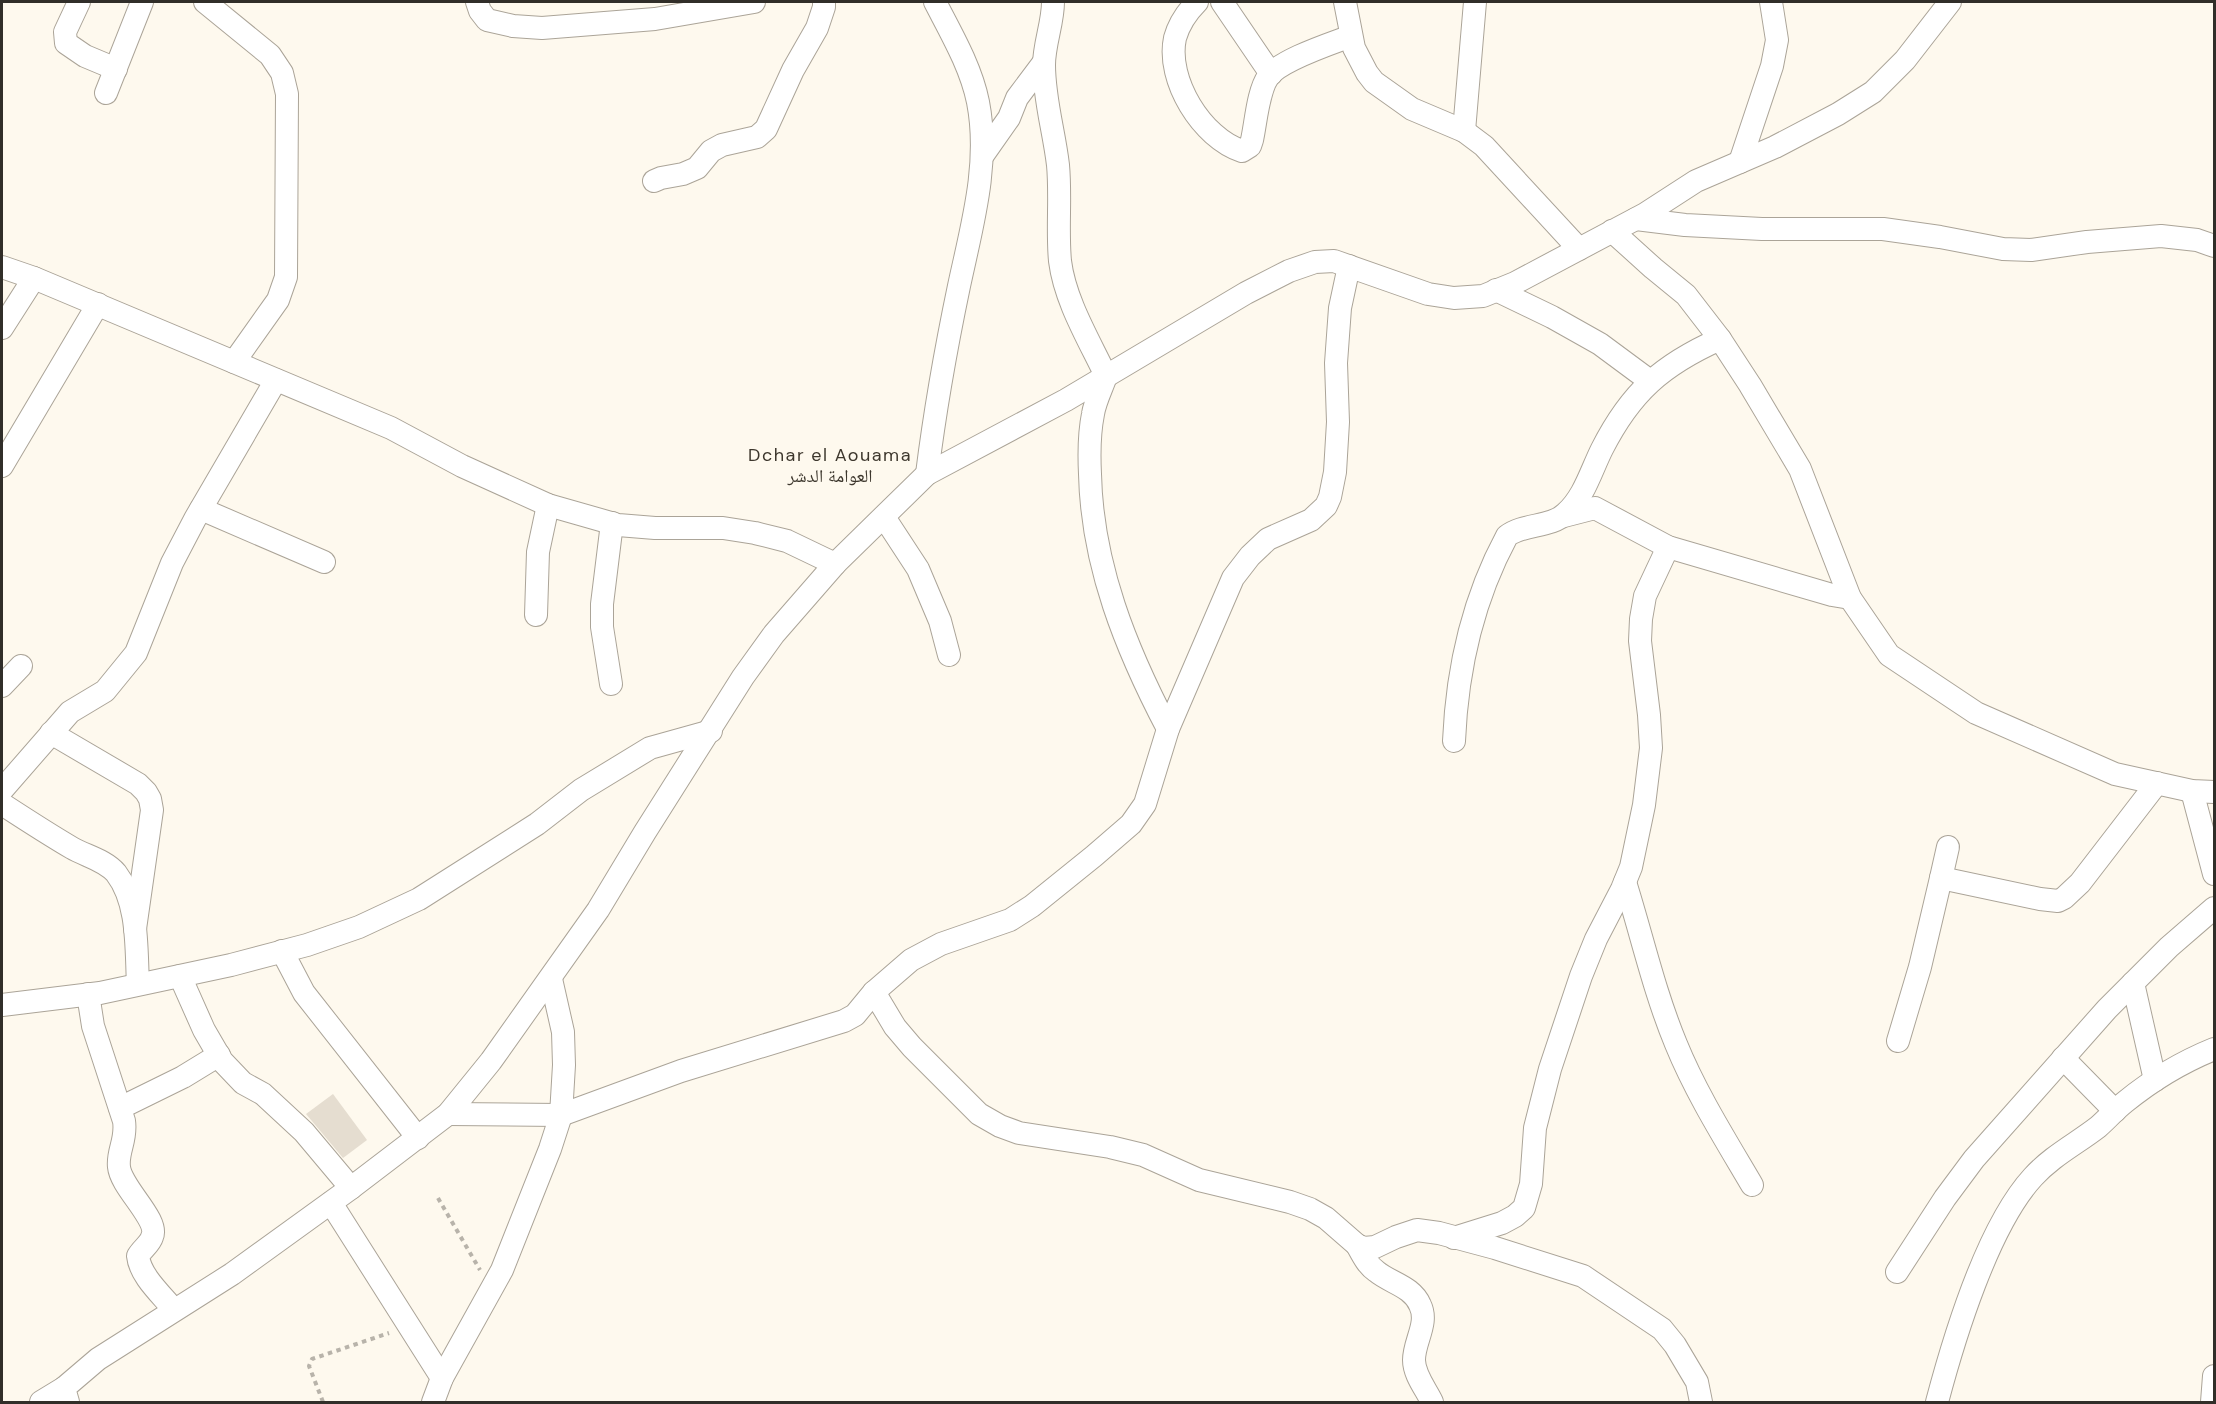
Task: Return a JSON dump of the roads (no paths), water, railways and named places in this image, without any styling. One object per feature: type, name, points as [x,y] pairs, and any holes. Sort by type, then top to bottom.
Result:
[{"type":"street","points":[[79,2],[65,32],[66,43],[85,56],[116,69]]},
{"type":"street","points":[[106,93],[142,2]]},
{"type":"street","points":[[205,2],[270,55],[282,73],[288,94],[286,277],[278,300],[234,362]]},
{"type":"street","points":[[477,2],[487,20],[513,26],[542,28],[655,19],[754,2]]},
{"type":"street","points":[[654,182],[697,168],[711,151],[722,145],[757,137],[766,129],[793,70],[817,28],[824,2]]},
{"type":"street","points":[[927,474],[935,408],[976,204],[983,155],[978,101],[965,65],[935,2]]},
{"type":"street","points":[[1053,2],[1044,62],[1045,92],[1061,196],[1060,262],[1066,287],[1077,315],[1106,376],[1093,413],[1089,448],[1090,501],[1097,544],[1112,603],[1147,688],[1168,729]]},
{"type":"street","points":[[1197,2],[1182,19],[1175,38],[1176,73],[1192,109],[1206,126],[1242,151],[1250,146],[1263,88],[1271,74],[1285,63],[1351,36]]},
{"type":"street","points":[[1222,2],[1271,74]]},
{"type":"street","points":[[1345,2],[1351,36],[1360,61],[1374,82],[1412,109],[1464,131],[1485,146],[1579,249]]},
{"type":"street","points":[[1464,131],[1475,2]]},
{"type":"street","points":[[1740,162],[1773,66],[1777,40],[1771,2]]},
{"type":"street","points":[[41,1402],[66,1395],[98,1359],[232,1274],[331,1203],[448,1114],[491,1061],[598,910],[743,677],[774,634],[835,564],[927,474],[1066,400],[1246,293],[1289,271],[1315,262],[1334,261],[1428,294],[1454,298],[1483,296],[1515,283],[1636,219],[1696,180],[1740,162],[1839,114],[1873,92],[1905,60],[1950,2]]},
{"type":"street","points":[[983,155],[1009,118],[1017,98],[1044,62]]},
{"type":"street","points":[[1636,219],[1685,225],[1762,229],[1883,229],[2003,249],[2031,250],[2087,242],[2161,236],[2197,240],[2214,246]]},
{"type":"street","points":[[1612,231],[1686,295],[1720,339],[1800,469],[1850,598],[1889,655],[1976,713],[2115,774],[2203,792],[2214,874]]},
{"type":"street","points":[[448,1114],[561,1115],[681,1071],[829,1027],[855,1015],[874,992],[911,960],[941,944],[1010,920],[1032,906],[1131,824],[1145,804],[1168,729],[1233,578],[1250,556],[1268,539],[1311,520],[1326,506],[1330,497],[1335,472],[1338,431],[1336,363],[1340,308],[1349,266]]},
{"type":"street","points":[[2,267],[98,304],[391,428],[462,466],[548,505],[612,523],[655,528],[723,528],[755,533],[787,541],[835,564]]},
{"type":"street","points":[[2,328],[34,278]]},
{"type":"street","points":[[1496,290],[1552,317],[1600,344],[1650,381]]},
{"type":"street","points":[[2,466],[98,304]]},
{"type":"street","points":[[1564,516],[1577,502],[1613,429],[1639,392],[1681,357],[1720,339]]},
{"type":"street","points":[[2,790],[70,712],[105,691],[136,653],[172,563],[201,508],[276,380]]},
{"type":"street","points":[[536,615],[537,552],[548,505]]},
{"type":"street","points":[[201,508],[324,562]]},
{"type":"street","points":[[1454,741],[1455,710],[1461,671],[1478,600],[1499,550],[1507,536],[1515,530],[1595,508],[1668,547],[1821,592],[1850,598]]},
{"type":"street","points":[[884,517],[918,569],[940,621],[949,655]]},
{"type":"street","points":[[611,684],[602,627],[612,523]]},
{"type":"street","points":[[1454,1238],[1502,1223],[1524,1208],[1531,1184],[1535,1128],[1550,1069],[1588,958],[1625,882],[1638,840],[1651,748],[1642,660],[1641,619],[1645,596],[1668,547]]},
{"type":"street","points":[[2,686],[21,666]]},
{"type":"street","points":[[2,1005],[88,994],[180,976],[282,951],[359,927],[419,899],[537,824],[581,790],[650,748],[711,731]]},
{"type":"street","points":[[51,733],[138,784],[150,799],[150,829],[143,862],[135,929]]},
{"type":"street","points":[[1941,878],[2040,900],[2051,901],[2064,898],[2080,883],[2157,783]]},
{"type":"street","points":[[2,804],[73,849],[103,863],[115,872],[130,904],[135,929],[138,984]]},
{"type":"street","points":[[1898,1041],[1920,967],[1948,847]]},
{"type":"street","points":[[1625,882],[1650,975],[1676,1044],[1710,1114],[1752,1185]]},
{"type":"street","points":[[1897,1272],[1945,1198],[1974,1159],[2133,983],[2169,947],[2214,909]]},
{"type":"street","points":[[282,951],[304,993],[418,1138]]},
{"type":"street","points":[[180,976],[204,1030],[219,1055],[243,1083],[263,1094],[304,1132],[351,1188]]},
{"type":"street","points":[[433,1402],[442,1378],[502,1270],[540,1177],[561,1115],[564,1065],[562,1032],[551,979]]},
{"type":"street","points":[[2133,983],[2155,1080]]},
{"type":"street","points":[[874,992],[895,1027],[912,1047],[979,1114],[1000,1126],[1019,1133],[1110,1147],[1143,1155],[1199,1180],[1290,1202],[1326,1218],[1357,1245],[1364,1248],[1375,1247],[1417,1230],[1439,1233],[1495,1248],[1583,1276],[1662,1329],[1675,1345],[1697,1382],[1701,1402]]},
{"type":"street","points":[[88,994],[93,1026],[126,1132],[119,1157],[120,1174],[130,1193],[148,1217],[153,1231],[153,1236],[138,1256],[139,1263],[174,1310]]},
{"type":"street","points":[[1937,1402],[1951,1352],[1985,1260],[2017,1198],[2047,1163],[2098,1127],[2155,1080],[2192,1058],[2214,1049]]},
{"type":"street","points":[[120,1108],[183,1077],[219,1055]]},
{"type":"street","points":[[2063,1058],[2115,1111]]},
{"type":"street","points":[[331,1203],[442,1378]]},
{"type":"street","points":[[1357,1245],[1365,1260],[1374,1270],[1400,1284],[1420,1304],[1423,1320],[1414,1359],[1420,1380],[1432,1402]]},
{"type":"street","points":[[2212,1402],[2214,1376]]},
{"type":"district","name":"Dchar el Aouama العوامة الدشر","points":[[830,465]]}]
